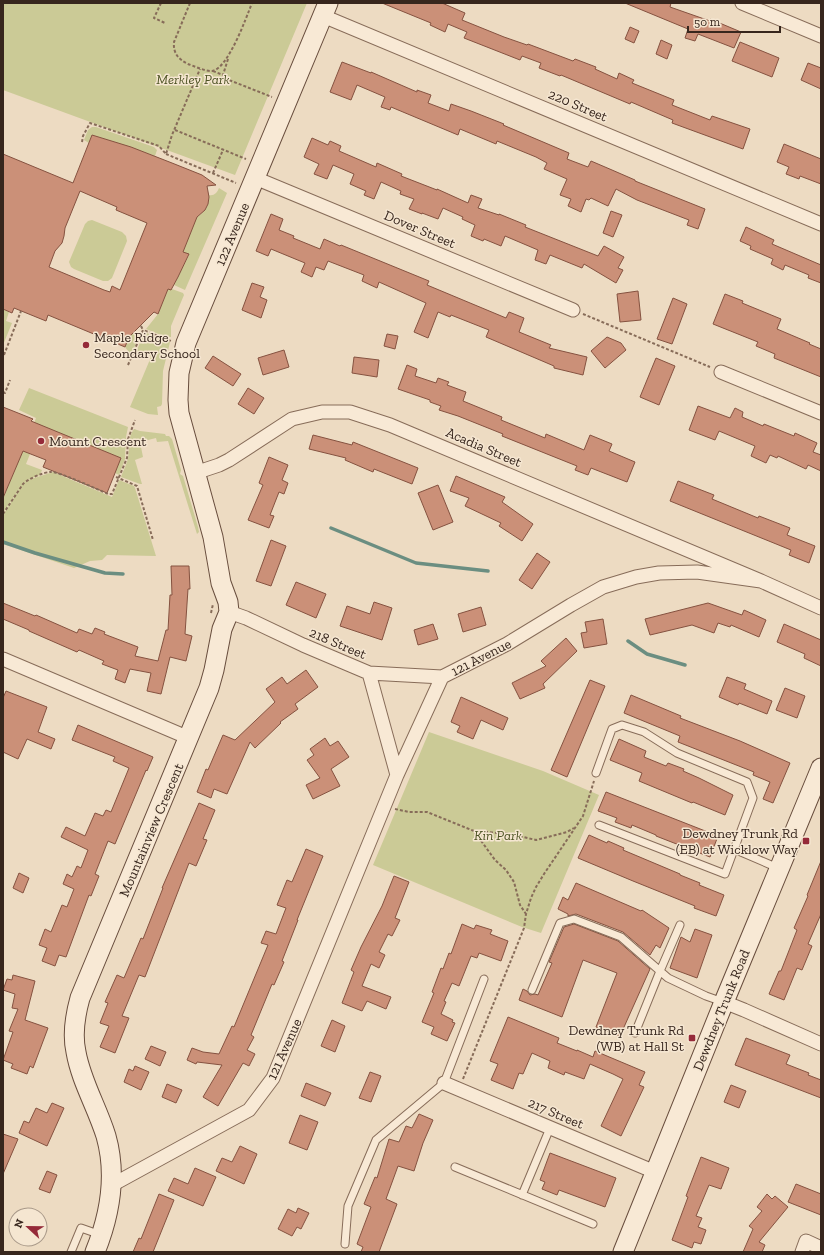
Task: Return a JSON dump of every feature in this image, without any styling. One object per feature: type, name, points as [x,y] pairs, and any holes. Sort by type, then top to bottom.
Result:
[{"type":"street","points":[[742,3],[821,36]]},
{"type":"street","name":"122 Avenue","points":[[195,473],[179,413],[178,387],[182,358],[186,343],[326,9]]},
{"type":"street","name":"220 Street","points":[[326,9],[821,224]]},
{"type":"street","name":"Dover Street","points":[[255,178],[573,310]]},
{"type":"street","points":[[721,372],[821,413]]},
{"type":"street","name":"Acadia Street","points":[[195,473],[229,460],[292,419],[322,412],[350,412],[390,425],[761,580],[821,608]]},
{"type":"street","points":[[195,473],[213,537],[221,583],[228,599],[218,610]]},
{"type":"street","name":"Acadia Street","points":[[570,605],[603,588],[636,577],[658,573],[697,572],[761,580]]},
{"type":"street","name":"121 Avenue","points":[[112,1185],[249,1110],[273,1078],[397,775],[442,677],[507,644],[570,605]]},
{"type":"street","name":"218 Street","points":[[218,610],[246,618],[303,646],[369,673],[442,677]]},
{"type":"street","name":"Mountainview Crescent","points":[[112,1185],[110,1158],[106,1135],[79,1066],[75,1051],[75,1023],[80,998],[189,738],[212,679],[222,630],[218,610]]},
{"type":"street","points":[[3,659],[189,738]]},
{"type":"street","points":[[369,673],[397,775]]},
{"type":"street","name":"Dewdney Trunk Road","points":[[623,1252],[821,768]]},
{"type":"street","points":[[724,1002],[821,1044]]},
{"type":"street","name":"217 Street","points":[[444,1083],[655,1172]]},
{"type":"street","points":[[99,1244],[107,1218],[112,1185]]},
{"type":"street","points":[[804,1247],[821,1248]]},
{"type":"lane","points":[[596,773],[612,729],[622,725],[644,732],[677,752],[747,782],[753,798],[725,874],[599,825]]},
{"type":"lane","points":[[734,849],[779,868]]},
{"type":"lane","points":[[532,990],[560,923],[574,919],[621,937],[668,978],[706,996],[724,1002]]},
{"type":"lane","points":[[636,1033],[680,925]]},
{"type":"lane","points":[[345,1244],[348,1206],[376,1140],[444,1083],[484,979]]},
{"type":"lane","points":[[522,1195],[550,1128]]},
{"type":"lane","points":[[455,1167],[593,1224]]},
{"type":"lane","points":[[71,1252],[81,1228],[99,1244]]},
{"type":"path","points":[[160,3],[154,18],[165,23]]},
{"type":"path","points":[[190,3],[174,42],[175,54],[187,63],[213,71],[223,75],[229,80],[272,97]]},
{"type":"path","points":[[223,75],[229,55],[252,3]]},
{"type":"path","points":[[213,71],[220,67],[229,55]]},
{"type":"path","points":[[166,154],[200,68]]},
{"type":"path","points":[[82,142],[83,136],[90,123],[159,146],[166,154],[236,183]]},
{"type":"path","points":[[175,130],[246,159]]},
{"type":"path","points":[[213,173],[223,150]]},
{"type":"path","points":[[573,310],[721,372]]},
{"type":"path","points":[[4,355],[21,311]]},
{"type":"path","points":[[141,326],[143,330],[173,342]]},
{"type":"path","points":[[128,365],[143,330]]},
{"type":"path","points":[[3,392],[5,393],[10,380]]},
{"type":"path","points":[[3,514],[27,480],[50,472],[61,474],[108,494],[112,494],[117,477],[127,458],[128,439],[135,420]]},
{"type":"path","points":[[117,477],[137,486],[153,540]]},
{"type":"path","points":[[458,1089],[524,928],[526,914],[531,898],[540,880],[585,812],[596,773]]},
{"type":"path","points":[[384,807],[408,812],[427,812],[474,831],[510,834],[536,840],[567,832],[575,828]]},
{"type":"path","points":[[474,831],[495,860],[506,870],[514,882],[520,905],[526,914]]},
{"type":"green space","name":"Merkley Park","points":[[3,3],[307,3],[235,175],[3,90]]},
{"type":"green space","points":[[92,127],[96,127],[154,147],[157,150],[155,156],[92,135],[89,143],[84,140],[88,130]]},
{"type":"green space","points":[[219,188],[227,193],[185,290],[174,285],[189,255],[183,252],[196,218],[205,210],[208,204],[209,195],[215,194]]},
{"type":"green space","points":[[92,220],[122,232],[126,236],[127,241],[112,278],[108,281],[103,281],[74,269],[71,267],[69,262],[85,224]]},
{"type":"green space","points":[[168,289],[183,293],[184,295],[171,326],[171,337],[166,337],[146,329],[158,314]]},
{"type":"green space","points":[[3,309],[9,312],[6,321],[12,323],[3,345]]},
{"type":"green space","points":[[132,331],[140,334],[131,355],[125,347]]},
{"type":"green space","points":[[144,332],[170,342],[163,371],[162,404],[161,406],[157,407],[158,415],[148,414],[130,407],[151,357],[149,355],[136,353]]},
{"type":"green space","points":[[29,388],[128,427],[125,459],[119,475],[115,473],[121,458],[34,423],[36,418],[19,410]]},
{"type":"green space","points":[[134,429],[165,434],[172,439],[181,470],[180,474],[183,476],[198,527],[199,532],[197,534],[168,441],[157,442],[156,438],[140,442],[143,457],[135,460],[142,484],[121,477],[129,454],[130,439]]},
{"type":"green space","points":[[23,450],[30,454],[26,464],[42,470],[40,475],[27,480],[24,483],[28,480],[53,472],[112,497],[119,480],[134,486],[156,556],[107,555],[102,560],[90,561],[74,568],[3,544],[3,515],[23,483],[3,513],[3,499]]},
{"type":"green space","name":"Kin Park","points":[[429,732],[543,771],[599,795],[541,933],[522,927],[373,865]]},
{"type":"building","points":[[382,3],[442,3],[465,13],[462,20],[504,37],[527,45],[528,44],[573,61],[575,59],[596,67],[595,69],[617,79],[619,73],[634,80],[632,83],[674,100],[672,105],[710,120],[712,116],[750,129],[743,149],[672,123],[673,120],[631,102],[630,104],[561,75],[560,76],[539,68],[541,63],[522,56],[520,60],[464,38],[467,32],[448,24],[445,32],[430,25],[431,23]]},
{"type":"building","points":[[625,3],[671,3],[670,7],[710,21],[710,19],[741,32],[734,48],[698,34],[695,41],[685,38],[688,29]]},
{"type":"building","points":[[630,27],[639,31],[634,43],[625,39]]},
{"type":"building","points":[[661,40],[672,45],[667,59],[656,54]]},
{"type":"building","points":[[740,42],[779,58],[772,77],[732,61]]},
{"type":"building","points":[[342,62],[371,72],[417,92],[417,90],[431,95],[428,103],[449,111],[451,104],[471,111],[569,153],[567,159],[588,167],[591,161],[635,181],[705,209],[698,229],[687,225],[689,220],[637,200],[616,189],[608,206],[591,198],[589,200],[586,199],[581,212],[568,206],[571,199],[560,195],[567,179],[544,169],[547,163],[536,157],[497,141],[496,144],[460,129],[458,135],[391,107],[390,110],[381,107],[385,97],[357,85],[351,100],[330,92]]},
{"type":"building","points":[[808,63],[821,68],[821,89],[801,80]]},
{"type":"building","points":[[92,135],[131,147],[202,175],[216,185],[207,186],[209,197],[208,204],[205,210],[197,217],[183,252],[189,254],[171,290],[168,289],[158,314],[154,312],[129,337],[125,347],[48,315],[46,321],[14,308],[12,313],[3,309],[3,154],[73,183]],"holes":[[[80,191],[117,207],[116,210],[147,223],[120,290],[112,286],[110,292],[49,267],[55,251],[62,243],[65,228]]]},
{"type":"building","points":[[312,138],[328,145],[330,141],[341,146],[339,151],[376,167],[377,163],[402,174],[401,176],[437,189],[468,203],[471,195],[482,199],[478,208],[499,214],[526,225],[525,227],[598,256],[604,246],[624,257],[618,268],[623,270],[616,283],[584,264],[582,268],[550,255],[546,264],[535,260],[538,250],[505,236],[501,246],[484,239],[483,241],[471,236],[475,225],[462,219],[463,217],[443,208],[438,219],[409,209],[414,199],[400,194],[401,191],[381,182],[374,199],[364,195],[366,191],[350,184],[354,174],[333,165],[327,179],[314,174],[319,164],[304,157]]},
{"type":"building","points":[[784,144],[821,159],[821,184],[800,176],[799,179],[786,174],[789,167],[777,162]]},
{"type":"building","points":[[611,211],[622,215],[613,237],[603,233]]},
{"type":"building","points":[[271,214],[283,219],[279,230],[294,236],[293,238],[320,249],[324,239],[429,281],[427,285],[506,318],[509,312],[524,318],[519,332],[551,345],[549,348],[587,357],[583,375],[554,368],[554,366],[486,337],[489,330],[451,315],[450,317],[438,312],[428,338],[414,332],[426,303],[379,282],[377,288],[362,281],[364,275],[328,261],[324,270],[316,267],[312,277],[301,272],[305,263],[271,249],[268,256],[256,251]]},
{"type":"building","points":[[746,227],[774,240],[772,244],[821,265],[821,283],[808,278],[809,275],[785,265],[783,270],[771,264],[773,259],[750,249],[751,246],[740,241]]},
{"type":"building","points":[[252,283],[264,287],[260,297],[267,300],[261,318],[242,310]]},
{"type":"building","points":[[638,291],[641,320],[620,322],[617,294]]},
{"type":"building","points":[[725,294],[743,301],[742,303],[781,319],[777,329],[821,349],[821,377],[774,358],[775,354],[756,346],[758,342],[713,324]]},
{"type":"building","points":[[673,298],[687,304],[672,344],[657,339]]},
{"type":"building","points":[[387,334],[398,336],[395,349],[384,346]]},
{"type":"building","points":[[607,337],[621,343],[626,350],[605,368],[591,351]]},
{"type":"building","points":[[284,350],[289,367],[263,375],[258,358]]},
{"type":"building","points":[[213,356],[241,374],[233,386],[205,368]]},
{"type":"building","points":[[354,357],[379,360],[377,377],[352,373]]},
{"type":"building","points":[[656,358],[675,366],[659,405],[640,397]]},
{"type":"building","points":[[407,365],[417,369],[415,376],[436,383],[438,378],[449,382],[447,385],[466,392],[463,401],[502,417],[501,420],[545,438],[546,434],[584,450],[590,435],[612,444],[609,451],[635,462],[627,482],[591,468],[588,475],[575,470],[577,466],[502,436],[503,434],[439,410],[441,406],[430,402],[430,400],[398,389]]},
{"type":"building","points":[[248,388],[264,398],[254,414],[238,404]]},
{"type":"building","points":[[698,406],[730,418],[735,408],[743,412],[742,417],[763,426],[764,424],[794,436],[795,433],[817,443],[813,452],[821,455],[821,471],[808,465],[806,469],[778,456],[777,458],[770,455],[766,463],[751,456],[755,446],[719,431],[715,440],[689,430]]},
{"type":"building","name":"Mount Crescent","points":[[3,407],[33,419],[31,421],[121,458],[107,493],[43,467],[46,460],[23,451],[3,498]]},
{"type":"building","points":[[313,435],[352,445],[353,442],[418,468],[412,484],[374,469],[373,472],[345,460],[346,458],[309,449]]},
{"type":"building","points":[[269,457],[288,465],[282,480],[288,483],[284,494],[279,492],[270,515],[274,516],[269,528],[248,520],[263,485],[259,483]]},
{"type":"building","points":[[456,476],[505,497],[502,502],[533,524],[522,541],[499,526],[501,523],[465,506],[469,498],[450,491]]},
{"type":"building","points":[[678,481],[714,495],[712,499],[758,518],[759,516],[790,528],[787,535],[815,546],[809,563],[789,555],[791,550],[670,501]]},
{"type":"building","points":[[438,485],[453,522],[433,530],[418,493]]},
{"type":"building","points":[[271,540],[286,546],[271,586],[256,581]]},
{"type":"building","points":[[537,553],[550,562],[532,589],[519,580]]},
{"type":"building","points":[[171,566],[189,566],[190,589],[188,589],[185,634],[192,636],[186,661],[170,657],[161,694],[147,691],[151,673],[130,669],[125,683],[115,679],[118,670],[102,664],[104,661],[79,650],[77,652],[3,619],[3,603],[35,616],[36,615],[77,633],[79,629],[92,634],[95,628],[105,632],[104,634],[138,647],[135,656],[158,661],[166,630],[168,630],[170,595],[172,595]]},
{"type":"building","points":[[296,582],[326,594],[316,618],[286,605]]},
{"type":"building","points":[[374,602],[392,608],[382,640],[340,626],[347,606],[370,614]]},
{"type":"building","points":[[708,603],[742,615],[744,610],[766,620],[759,637],[731,625],[730,627],[718,623],[714,633],[692,625],[650,635],[645,619]]},
{"type":"building","points":[[481,607],[486,625],[463,632],[458,614]]},
{"type":"building","points":[[603,619],[607,644],[584,648],[581,633],[587,632],[585,622]]},
{"type":"building","points":[[433,624],[438,639],[418,645],[414,630]]},
{"type":"building","points":[[784,624],[821,640],[821,666],[804,658],[805,654],[777,642]]},
{"type":"building","points":[[566,638],[577,651],[543,684],[545,688],[520,699],[512,683],[546,666],[541,661]]},
{"type":"building","points":[[306,670],[318,687],[295,704],[298,709],[280,722],[281,723],[255,748],[250,742],[227,794],[214,789],[211,798],[197,792],[206,769],[208,770],[223,735],[235,740],[275,702],[266,689],[282,677],[287,684]]},
{"type":"building","points":[[727,677],[746,684],[744,689],[772,701],[767,714],[719,697]]},
{"type":"building","points":[[590,680],[605,686],[567,777],[551,770]]},
{"type":"building","points":[[785,688],[805,696],[797,718],[776,710]]},
{"type":"building","points":[[6,691],[47,707],[38,732],[55,739],[51,749],[27,739],[18,759],[3,752],[3,698]]},
{"type":"building","points":[[631,695],[681,716],[680,718],[740,741],[790,763],[773,803],[763,799],[770,782],[753,775],[754,772],[678,742],[680,736],[624,713]]},
{"type":"building","points":[[461,697],[508,718],[503,730],[481,720],[473,739],[457,732],[460,726],[451,722]]},
{"type":"building","points":[[78,725],[153,757],[147,771],[146,770],[115,844],[108,841],[95,874],[99,876],[91,896],[89,895],[66,957],[59,955],[55,966],[42,961],[47,948],[39,945],[45,929],[51,932],[62,905],[67,907],[74,889],[63,884],[67,874],[72,877],[77,866],[81,868],[88,850],[61,837],[66,827],[85,836],[95,813],[103,816],[106,810],[111,812],[129,768],[113,761],[115,757],[72,740]]},
{"type":"building","points":[[325,738],[330,746],[338,741],[349,757],[331,769],[340,786],[313,799],[306,785],[320,778],[307,760],[314,755],[310,749]]},
{"type":"building","points":[[619,739],[646,751],[644,757],[666,766],[668,763],[684,769],[683,771],[733,795],[725,815],[639,781],[642,773],[610,760]]},
{"type":"building","points":[[606,792],[718,836],[710,857],[632,825],[631,828],[615,822],[617,818],[598,811]]},
{"type":"building","points":[[199,803],[215,810],[203,839],[207,840],[196,866],[189,863],[145,977],[139,975],[122,1016],[129,1018],[115,1053],[100,1047],[109,1026],[100,1023],[108,1003],[105,1002],[117,975],[124,978],[141,938],[143,939],[162,888]]},
{"type":"building","points":[[589,835],[607,843],[608,841],[624,848],[623,850],[680,874],[700,883],[699,885],[724,895],[716,916],[578,858]]},
{"type":"building","points":[[306,849],[323,856],[297,920],[282,961],[284,962],[274,985],[272,984],[251,1035],[254,1037],[247,1050],[255,1054],[249,1066],[243,1063],[218,1106],[203,1097],[222,1065],[197,1062],[196,1064],[187,1060],[192,1048],[203,1052],[219,1054],[232,1026],[234,1027],[268,945],[261,943],[266,931],[276,934],[286,908],[277,905],[287,880],[292,882]]},
{"type":"building","points":[[821,861],[821,914],[808,944],[812,946],[802,970],[797,968],[784,1000],[769,994],[779,971],[781,971],[797,930],[794,928]]},
{"type":"building","points":[[19,873],[29,878],[23,893],[13,888]]},
{"type":"building","points":[[394,876],[409,882],[395,918],[400,920],[392,936],[388,934],[379,952],[385,955],[379,968],[371,964],[362,986],[391,997],[386,1009],[367,1001],[362,1011],[342,1003],[354,972],[351,970],[382,906]]},
{"type":"building","points":[[576,883],[641,911],[642,910],[669,928],[660,948],[656,945],[650,955],[623,932],[576,914],[568,916],[568,914],[558,909],[563,897],[568,900]]},
{"type":"building","points":[[462,924],[474,929],[476,925],[492,930],[490,934],[508,941],[501,961],[479,953],[477,958],[471,956],[459,986],[452,983],[444,1001],[446,1002],[441,1014],[453,1020],[452,1022],[455,1023],[447,1041],[431,1034],[434,1027],[422,1022],[434,993],[432,992],[441,968],[443,969],[449,953],[451,954]]},
{"type":"building","points":[[574,924],[618,941],[650,969],[620,1036],[596,1027],[617,973],[583,960],[562,1017],[519,1000],[523,989],[530,995],[538,995],[552,963],[549,962],[564,927]]},
{"type":"building","points":[[695,929],[712,935],[697,978],[670,968],[681,937],[690,942]]},
{"type":"building","points":[[13,975],[35,981],[25,1020],[48,1028],[33,1068],[30,1066],[27,1074],[11,1068],[13,1064],[3,1060],[13,1032],[9,1031],[18,1009],[12,1008],[15,994],[3,990],[7,979],[12,980]]},
{"type":"building","points":[[508,1017],[559,1038],[557,1043],[593,1057],[595,1051],[645,1072],[639,1085],[644,1087],[621,1136],[601,1126],[623,1079],[590,1064],[584,1079],[565,1072],[564,1075],[548,1068],[550,1061],[532,1053],[523,1074],[519,1073],[513,1089],[491,1080],[498,1064],[490,1061]]},
{"type":"building","points":[[332,1020],[345,1026],[335,1052],[321,1046]]},
{"type":"building","points":[[746,1038],[790,1055],[786,1064],[809,1073],[808,1075],[821,1080],[821,1098],[735,1065]]},
{"type":"building","points":[[151,1046],[166,1052],[160,1066],[145,1059]]},
{"type":"building","points":[[135,1066],[149,1072],[141,1090],[124,1082],[129,1069],[133,1071]]},
{"type":"building","points":[[370,1072],[381,1076],[371,1102],[359,1098]]},
{"type":"building","points":[[306,1083],[331,1093],[325,1106],[301,1096]]},
{"type":"building","points":[[167,1084],[182,1090],[176,1103],[162,1097]]},
{"type":"building","points":[[731,1085],[746,1091],[739,1108],[724,1102]]},
{"type":"building","points":[[52,1103],[64,1108],[47,1146],[19,1133],[24,1121],[29,1123],[36,1108],[47,1113]]},
{"type":"building","points":[[419,1114],[433,1120],[423,1143],[414,1171],[398,1166],[386,1199],[397,1204],[379,1252],[361,1252],[363,1247],[357,1244],[371,1207],[364,1204],[375,1177],[377,1178],[389,1139],[399,1142],[406,1126],[412,1128]]},
{"type":"building","points":[[300,1115],[318,1122],[307,1150],[289,1143]]},
{"type":"building","points":[[3,1134],[18,1139],[3,1174]]},
{"type":"building","points":[[240,1146],[257,1154],[244,1184],[216,1171],[222,1158],[232,1162]]},
{"type":"building","points":[[550,1153],[616,1178],[605,1207],[559,1190],[557,1195],[542,1189],[545,1182],[540,1180]]},
{"type":"building","points":[[701,1157],[729,1168],[721,1189],[709,1185],[696,1216],[702,1218],[698,1227],[706,1230],[701,1244],[694,1242],[692,1248],[672,1240],[688,1197],[686,1196]]},
{"type":"building","points":[[195,1168],[216,1177],[203,1206],[168,1191],[174,1178],[188,1184]]},
{"type":"building","points":[[47,1171],[57,1175],[50,1193],[39,1189]]},
{"type":"building","points":[[796,1184],[821,1194],[821,1215],[788,1202]]},
{"type":"building","points":[[159,1194],[174,1200],[153,1252],[133,1252],[139,1238],[141,1239]]},
{"type":"building","points":[[767,1194],[772,1199],[775,1196],[788,1207],[759,1242],[765,1245],[762,1252],[743,1252],[753,1229],[749,1226],[762,1211],[757,1207]]},
{"type":"building","points":[[298,1208],[309,1213],[301,1229],[297,1227],[292,1236],[278,1229],[288,1209],[296,1213]]},
{"type":"waterway","points":[[331,528],[416,563],[488,571]]},
{"type":"waterway","points":[[3,542],[35,553],[105,573],[123,574]]},
{"type":"waterway","points":[[628,641],[647,654],[685,665]]},
{"type":"place","name":"Maple Ridge Secondary School","points":[[86,345]]},
{"type":"place","name":"Mount Crescent","points":[[41,441]]},
{"type":"place","name":"Dewdney Trunk Rd (EB) at Wicklow Way","points":[[806,841]]},
{"type":"place","name":"Dewdney Trunk Rd (WB) at Hall St","points":[[692,1038]]}]
